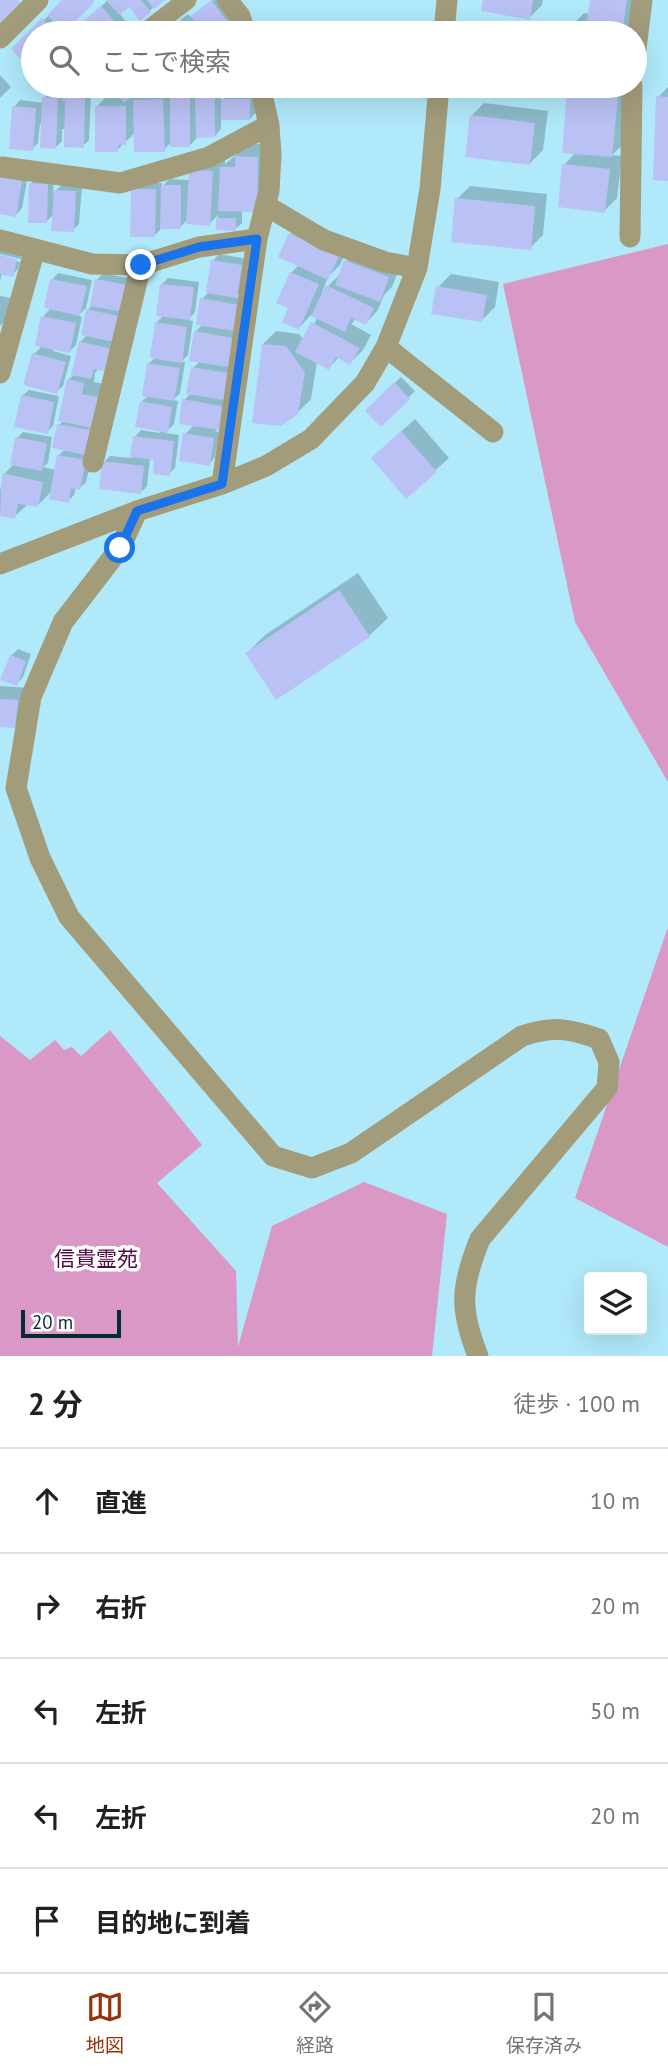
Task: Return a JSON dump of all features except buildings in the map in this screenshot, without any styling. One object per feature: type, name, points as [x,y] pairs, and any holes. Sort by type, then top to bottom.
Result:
[{"type":"street","points":[[0,38],[38,0]]},
{"type":"street","points":[[227,0],[241,21]]},
{"type":"street","points":[[445,21],[447,0]]},
{"type":"street","points":[[639,21],[642,0]]},
{"type":"street","points":[[222,484],[271,155],[269,125],[263,98]]},
{"type":"street","points":[[0,564],[137,511],[222,484],[266,466],[311,439],[365,383],[386,347],[417,268],[430,188],[438,98]]},
{"type":"street","points":[[629,237],[632,98]]},
{"type":"street","points":[[2,167],[120,183],[209,157],[269,125]]},
{"type":"street","points":[[265,205],[324,240],[384,262],[417,268]]},
{"type":"street","points":[[0,240],[92,264],[141,265],[199,247],[257,239]]},
{"type":"street","points":[[0,373],[35,249]]},
{"type":"street","points":[[93,462],[141,265]]},
{"type":"street","points":[[386,347],[493,432]]},
{"type":"street","points":[[137,511],[120,548],[63,622],[31,697],[16,788],[40,858],[69,916],[273,1156],[312,1168],[351,1153],[522,1036],[547,1028],[573,1030],[599,1039],[609,1062],[607,1088],[480,1239],[468,1269],[463,1301],[478,1356]]},
{"type":"lane","points":[[160,21],[187,0]]},
{"type":"green space","points":[[668,244],[668,782],[575,622],[503,284]]},
{"type":"green space","points":[[668,927],[668,1247],[575,1198]]},
{"type":"green space","name":"信貴霊苑","points":[[110,1030],[202,1145],[157,1183],[236,1271],[238,1347],[272,1226],[364,1182],[447,1214],[432,1356],[0,1356],[0,1036],[30,1060],[55,1040],[64,1050],[72,1047],[81,1056]]},
{"type":"route","points":[[120,548],[137,511],[222,484],[257,239],[199,247],[141,265]]}]
